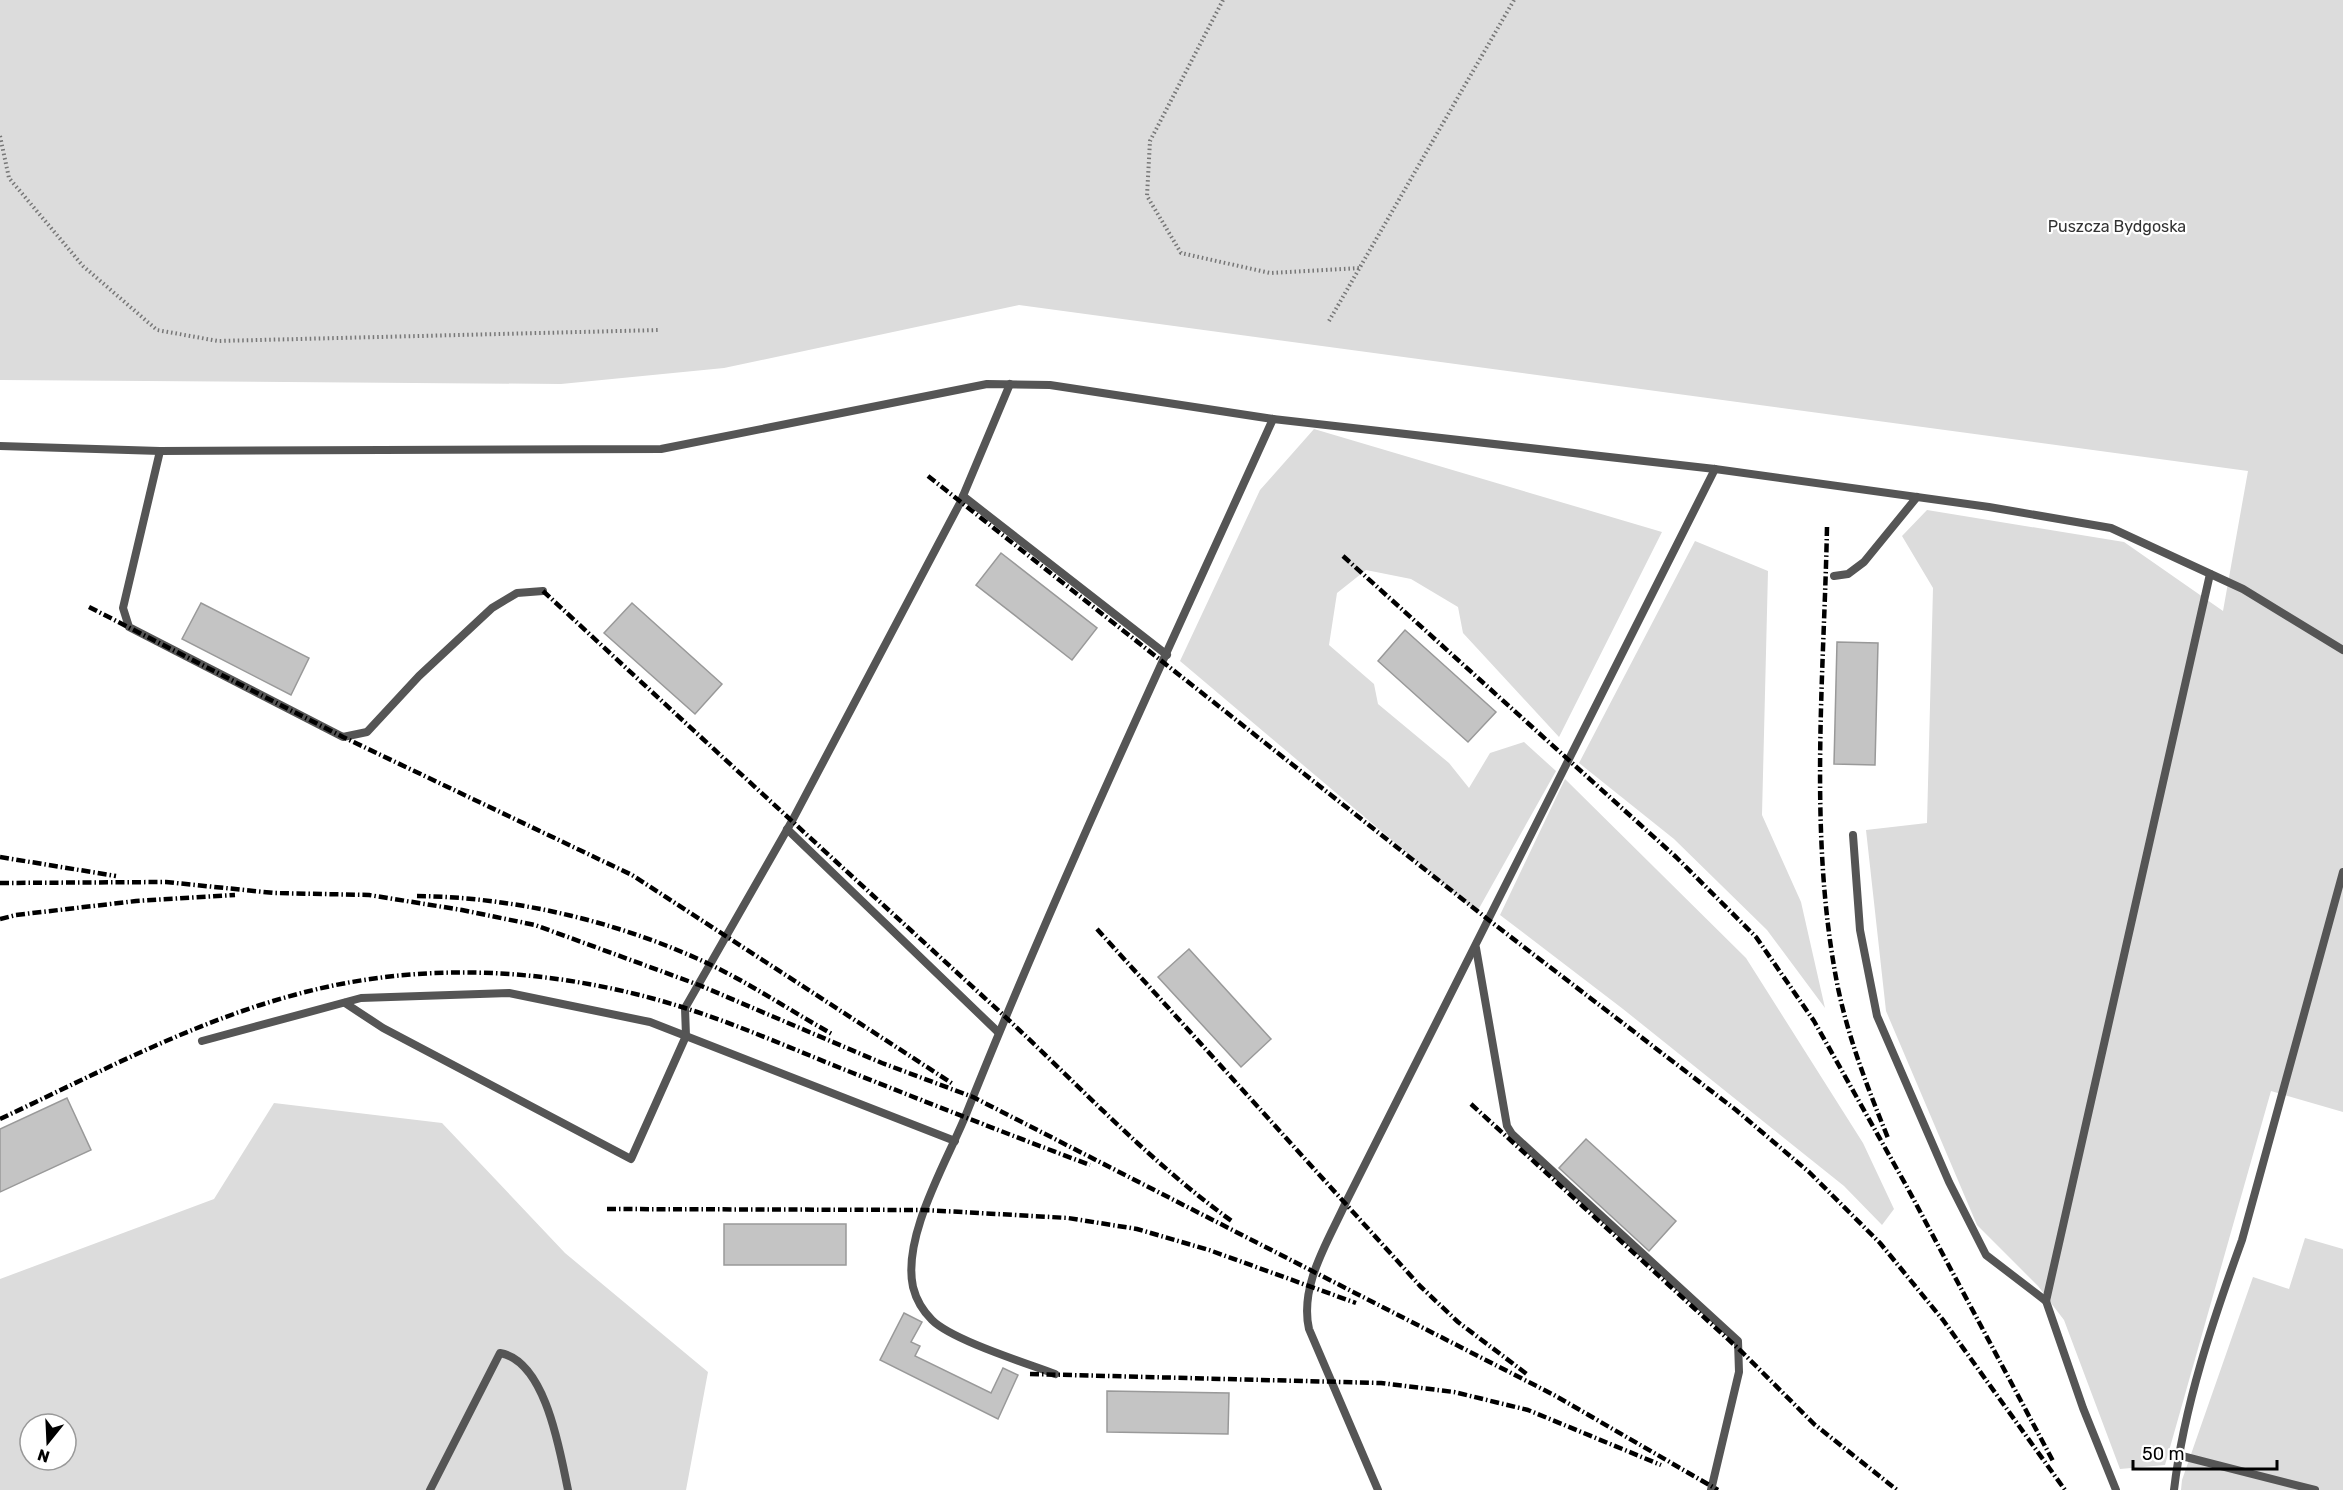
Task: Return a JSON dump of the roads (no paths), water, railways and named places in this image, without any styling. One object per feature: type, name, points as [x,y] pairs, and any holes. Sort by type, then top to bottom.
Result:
[{"type":"lane","points":[[0,446],[160,451],[661,449],[987,384],[1050,385],[1273,419],[1715,469],[1917,497],[2111,528],[2242,589],[2343,650]]},
{"type":"lane","points":[[345,1004],[383,1028],[631,1159],[686,1036],[685,1008],[787,829],[963,496],[1011,384]]},
{"type":"lane","points":[[1055,1374],[946,1330],[934,1322],[916,1298],[912,1284],[912,1266],[919,1227],[998,1032],[1273,419]]},
{"type":"lane","points":[[160,451],[123,608],[129,627],[343,737],[367,732],[419,676],[492,608],[518,593],[543,591]]},
{"type":"lane","points":[[1378,1490],[1309,1329],[1307,1304],[1314,1274],[1346,1202],[1715,469]]},
{"type":"lane","points":[[963,496],[1167,655]]},
{"type":"lane","points":[[1834,576],[1848,574],[1864,562],[1917,497]]},
{"type":"lane","points":[[2116,1490],[2083,1408],[2046,1301],[2210,574]]},
{"type":"lane","points":[[787,829],[998,1032]]},
{"type":"lane","points":[[1853,835],[1860,930],[1877,1016],[1949,1182],[1986,1255],[2046,1301]]},
{"type":"lane","points":[[2174,1490],[2178,1455],[2220,1301],[2242,1240],[2343,872]]},
{"type":"lane","points":[[1476,947],[1506,1126],[1738,1341],[1739,1372],[1711,1490]]},
{"type":"lane","points":[[202,1041],[361,998],[509,993],[650,1022],[955,1141]]},
{"type":"lane","points":[[430,1490],[500,1353],[509,1354],[522,1363],[547,1403],[554,1419],[568,1490]]},
{"type":"lane","points":[[2178,1455],[2314,1490]]},
{"type":"railway","points":[[928,476],[1490,921],[1736,1110],[1809,1172],[1880,1243],[1943,1320],[2065,1490]]},
{"type":"railway","points":[[1827,527],[1820,758],[1823,874],[1838,988],[1853,1045],[1888,1138]]},
{"type":"railway","points":[[1343,556],[1676,857],[1756,937],[1814,1021],[1907,1187],[2054,1463]]},
{"type":"railway","points":[[543,591],[999,1011],[1142,1147],[1201,1198],[1233,1222]]},
{"type":"railway","points":[[89,607],[343,737],[632,875],[953,1084]]},
{"type":"railway","points":[[0,857],[116,876]]},
{"type":"railway","points":[[0,883],[166,882],[274,893],[369,895],[535,925],[699,985],[882,1063],[973,1097],[1554,1395],[1718,1490]]},
{"type":"railway","points":[[0,919],[16,915],[136,901],[235,895]]},
{"type":"railway","points":[[417,896],[454,897],[529,907],[603,924],[640,936],[725,972],[832,1034]]},
{"type":"railway","points":[[1097,929],[1420,1286],[1458,1322],[1528,1375]]},
{"type":"railway","points":[[0,1119],[177,1036],[250,1008],[336,985],[386,977],[436,973],[487,973],[537,976],[587,984],[636,994],[685,1008],[1090,1165]]},
{"type":"railway","points":[[1471,1104],[1742,1352],[1814,1424],[1897,1490]]},
{"type":"railway","points":[[607,1209],[925,1210],[1068,1218],[1137,1229],[1209,1250],[1356,1303]]},
{"type":"railway","points":[[1030,1374],[1381,1383],[1454,1392],[1528,1410],[1661,1465]]},
{"type":"park label","name":"Puszcza Bydgoska","points":[[2117,226]]}]
